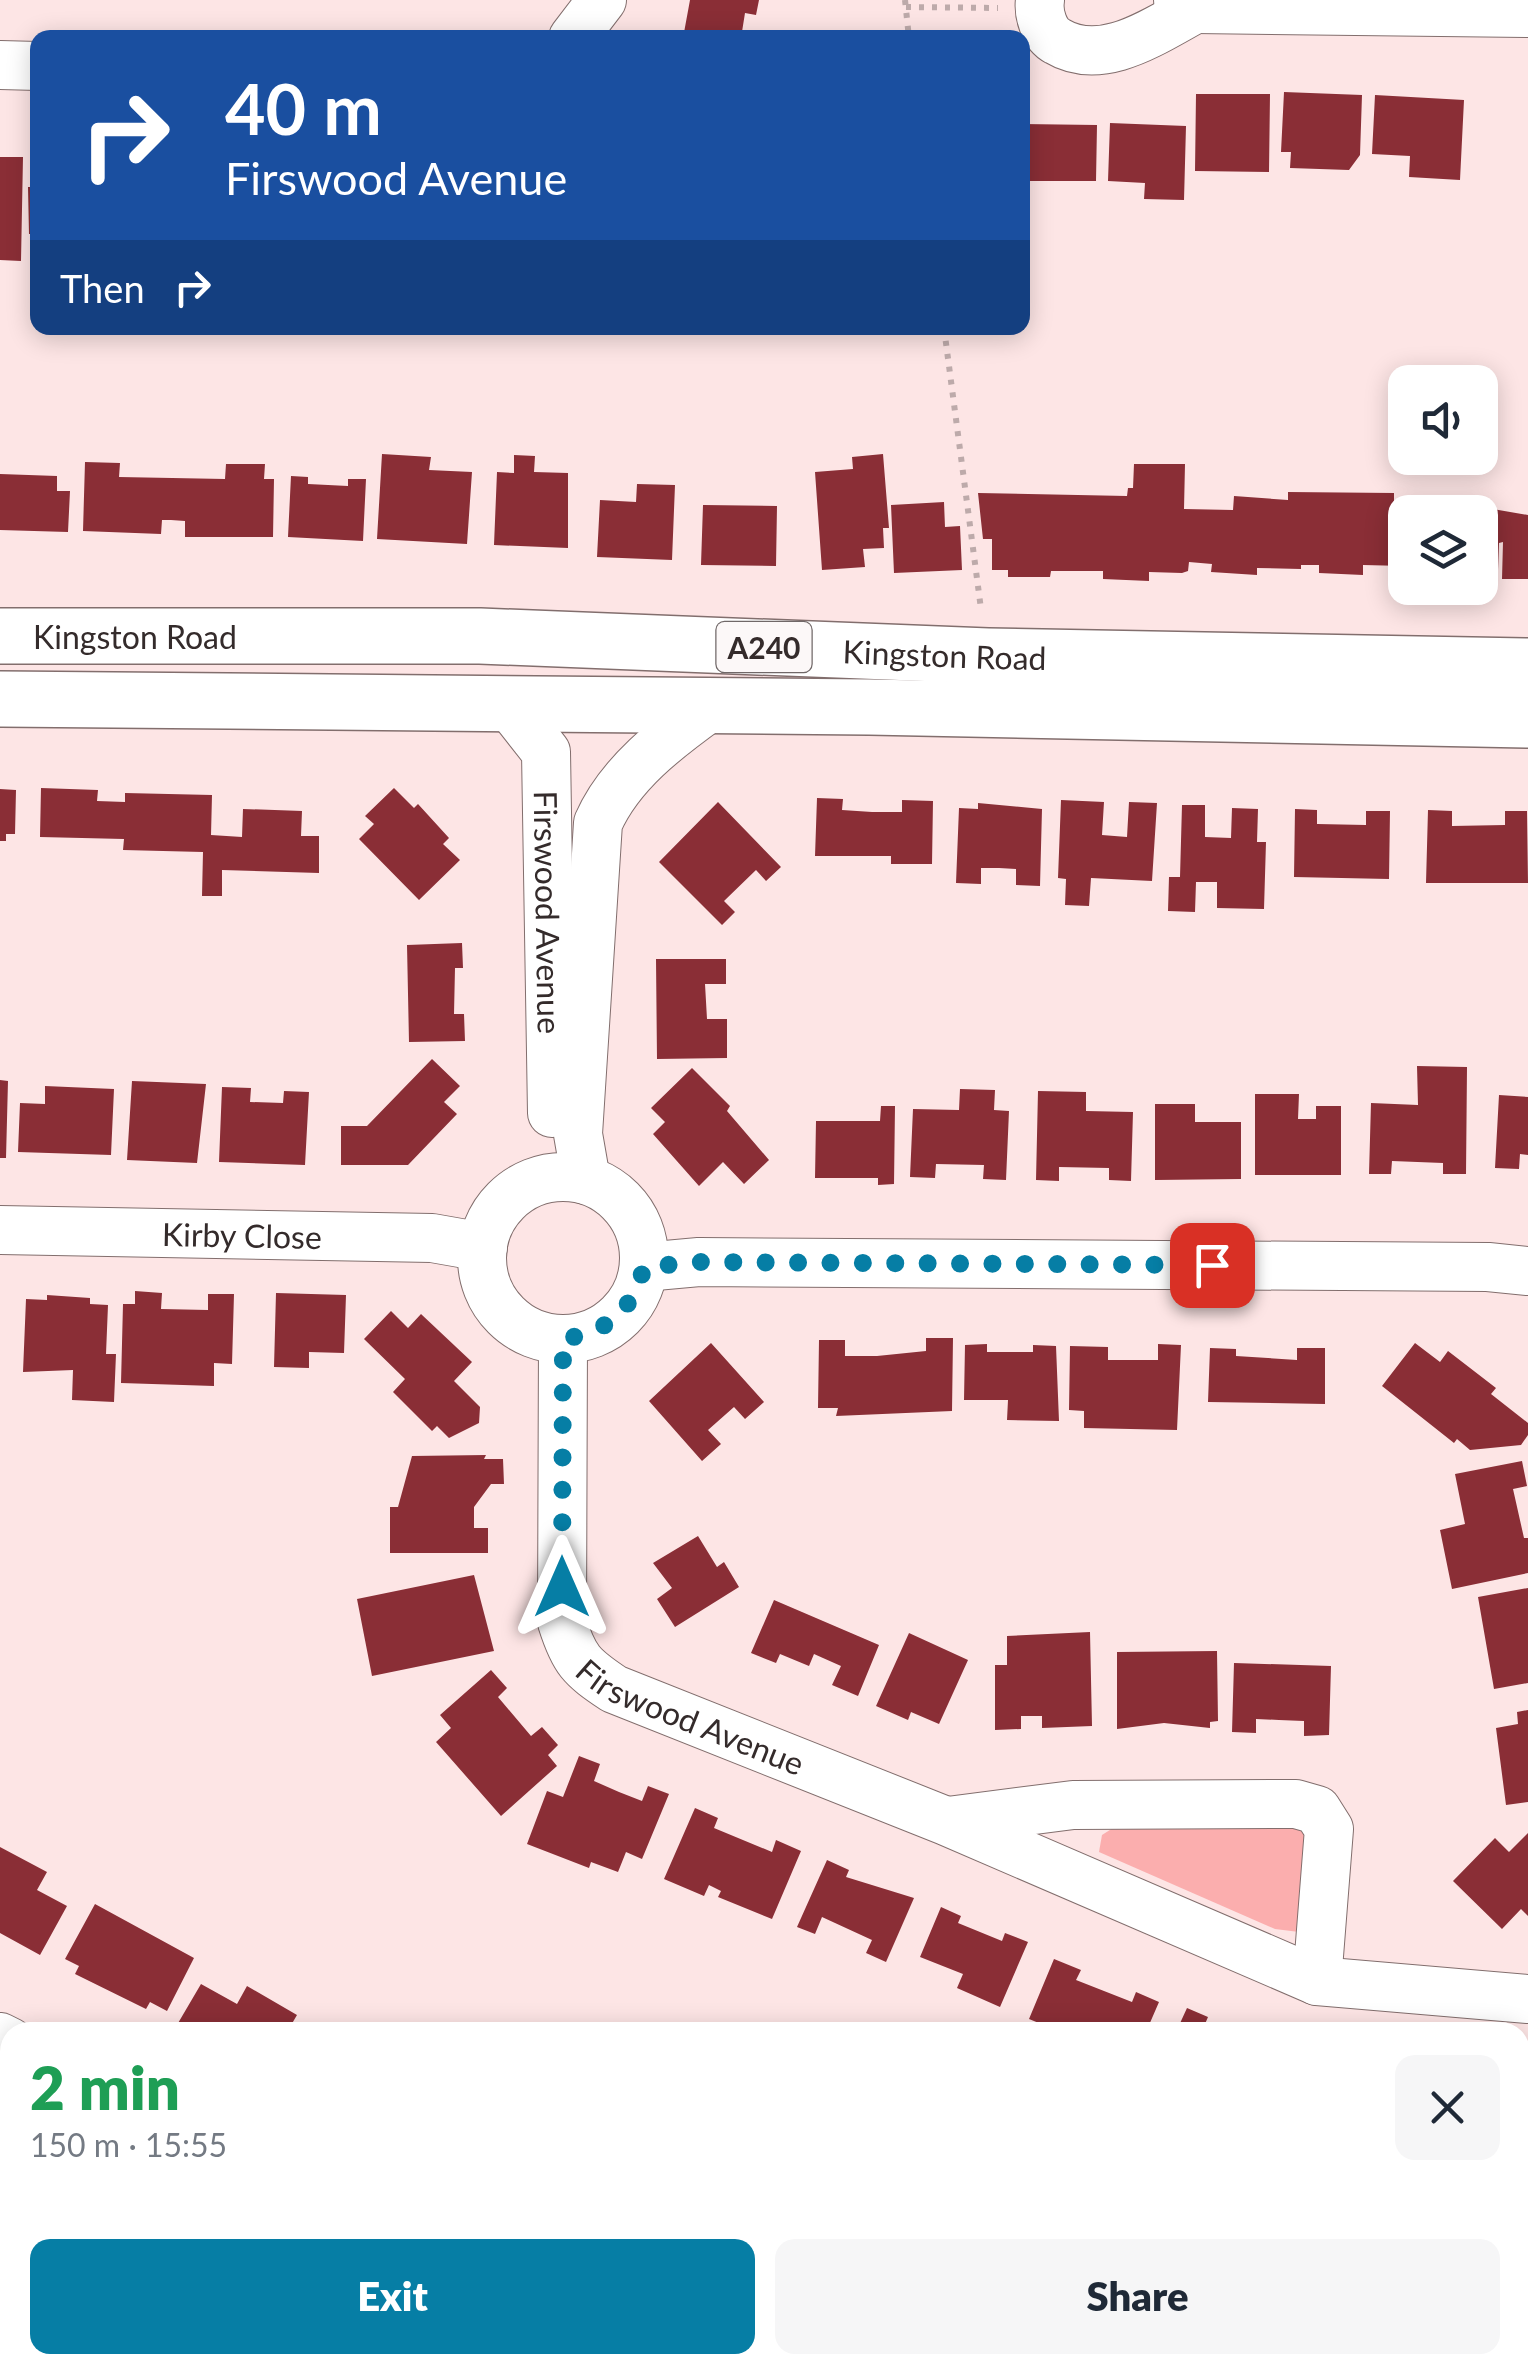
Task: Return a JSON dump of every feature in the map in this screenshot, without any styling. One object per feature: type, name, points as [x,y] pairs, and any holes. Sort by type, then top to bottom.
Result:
[{"type":"highway","name":"Kingston Road","points":[[0,636],[480,636],[988,656],[1528,666]]},
{"type":"highway","name":"Kingston Road","points":[[0,699],[1528,720]]},
{"type":"street","points":[[579,30],[602,0]]},
{"type":"street","points":[[1040,4],[1051,38],[1074,50],[1094,52],[1148,34],[1186,5],[1528,13]]},
{"type":"street","points":[[0,65],[30,66]]},
{"type":"street","name":"Firswood Avenue","points":[[482,1247],[490,1222],[505,1200],[526,1185],[552,1135],[546,752],[509,705]]},
{"type":"street","name":"Firswood Avenue","points":[[586,1180],[578,1134],[598,822],[608,800],[664,740],[710,707]]},
{"type":"street","points":[[482,1247],[484,1275],[494,1300],[511,1321],[536,1335],[563,1339],[608,1326],[626,1310],[644,1267],[644,1244],[630,1213],[606,1188],[586,1180],[546,1178],[526,1185]]},
{"type":"street","name":"Kirby Close","points":[[0,1230],[432,1238],[482,1247]]},
{"type":"street","points":[[644,1267],[738,1262],[1488,1266],[1528,1271]]},
{"type":"street","name":"Firswood Avenue","points":[[563,1339],[562,1622],[573,1657],[614,1689],[946,1821],[1317,1982],[1528,2000]]},
{"type":"street","name":"Firswood Avenue","points":[[946,1821],[1073,1804],[1296,1804],[1317,1810],[1329,1829],[1317,1982]]},
{"type":"path","points":[[908,30],[905,3],[1040,4]]},
{"type":"path","points":[[945,335],[988,656]]},
{"type":"shaded area","points":[[1308,1825],[1299,1932],[1275,1929],[1099,1852],[1102,1835],[1113,1828]]},
{"type":"building","points":[[690,0],[759,0],[756,15],[745,13],[742,30],[684,30]]},
{"type":"building","points":[[1284,92],[1362,95],[1360,155],[1349,170],[1290,168],[1291,152],[1281,152]]},
{"type":"building","points":[[1196,94],[1270,94],[1269,172],[1195,171]]},
{"type":"building","points":[[1375,95],[1464,100],[1460,180],[1409,177],[1410,156],[1372,154]]},
{"type":"building","points":[[1110,123],[1186,126],[1184,200],[1144,199],[1145,183],[1108,181]]},
{"type":"building","points":[[1030,124],[1097,125],[1096,181],[1030,181]]},
{"type":"building","points":[[0,157],[23,157],[21,261],[0,260]]},
{"type":"building","points":[[28,187],[30,187],[30,234]]},
{"type":"building","points":[[382,454],[431,457],[429,470],[472,472],[467,544],[377,539]]},
{"type":"building","points":[[883,454],[889,528],[883,528],[884,548],[863,549],[865,567],[822,570],[815,472],[853,469],[852,457]]},
{"type":"building","points":[[514,455],[535,456],[534,472],[568,473],[568,548],[494,545],[497,472],[514,473]]},
{"type":"building","points":[[85,462],[120,463],[119,477],[225,479],[226,464],[265,464],[264,479],[274,479],[273,537],[185,537],[185,521],[171,520],[162,520],[161,534],[83,531]]},
{"type":"building","points":[[1134,464],[1185,464],[1184,509],[1233,510],[1234,496],[1288,500],[1288,492],[1394,493],[1388,495],[1388,566],[1363,565],[1363,575],[1319,573],[1319,565],[1301,565],[1301,569],[1257,568],[1257,575],[1211,572],[1212,564],[1189,562],[1188,571],[1182,573],[1149,572],[1149,581],[1103,579],[1103,571],[1051,571],[1050,577],[1008,577],[1008,570],[992,570],[992,539],[983,539],[978,493],[1127,496],[1128,488],[1133,488]]},
{"type":"building","points":[[0,474],[57,476],[57,491],[70,491],[68,532],[0,530]]},
{"type":"building","points":[[291,476],[308,477],[308,484],[348,486],[348,479],[366,479],[363,541],[288,537]]},
{"type":"building","points":[[637,484],[675,485],[672,560],[597,557],[600,500],[636,502]]},
{"type":"building","points":[[944,502],[945,527],[960,526],[962,570],[894,573],[891,505]]},
{"type":"building","points":[[703,505],[777,506],[776,566],[701,565]]},
{"type":"building","points":[[1498,510],[1528,515],[1528,579],[1502,579],[1503,542],[1499,543],[1498,570]]},
{"type":"building","points":[[41,788],[98,790],[97,801],[125,802],[125,793],[212,795],[211,835],[242,837],[243,809],[302,811],[301,836],[319,836],[319,873],[222,870],[222,896],[202,896],[203,852],[123,850],[124,839],[40,837]]},
{"type":"building","points":[[394,788],[414,808],[418,804],[449,838],[443,844],[460,860],[419,900],[359,839],[374,824],[365,816]]},
{"type":"building","points":[[0,789],[16,790],[15,834],[6,834],[6,841],[0,841]]},
{"type":"building","points":[[817,798],[843,799],[842,810],[872,812],[902,812],[902,800],[933,801],[932,864],[891,864],[891,856],[815,856]]},
{"type":"building","points":[[1061,800],[1104,802],[1102,835],[1127,837],[1129,802],[1157,803],[1152,881],[1091,878],[1089,906],[1065,905],[1066,879],[1058,878]]},
{"type":"building","points":[[718,802],[781,867],[766,881],[756,870],[724,901],[735,912],[722,925],[659,862]]},
{"type":"building","points":[[978,803],[1042,809],[1040,886],[1016,885],[1016,869],[999,868],[981,868],[981,884],[956,883],[959,808],[978,809]]},
{"type":"building","points":[[1182,805],[1205,805],[1205,837],[1231,838],[1232,808],[1258,809],[1257,842],[1266,842],[1264,909],[1217,908],[1217,882],[1196,882],[1195,912],[1168,911],[1169,877],[1180,877]]},
{"type":"building","points":[[1295,809],[1317,810],[1317,824],[1366,825],[1366,811],[1390,811],[1389,879],[1294,877]]},
{"type":"building","points":[[1428,810],[1452,811],[1452,826],[1505,825],[1505,811],[1527,811],[1528,883],[1426,883]]},
{"type":"building","points":[[462,943],[463,968],[455,968],[454,1014],[464,1014],[465,1041],[409,1042],[407,945]]},
{"type":"building","points":[[656,959],[726,959],[726,984],[705,984],[707,1019],[727,1019],[727,1058],[657,1059]]},
{"type":"building","points":[[432,1059],[460,1086],[444,1102],[457,1114],[408,1165],[341,1165],[341,1126],[367,1126]]},
{"type":"building","points":[[1417,1066],[1467,1067],[1466,1174],[1443,1174],[1443,1163],[1392,1161],[1391,1174],[1369,1174],[1371,1103],[1418,1105]]},
{"type":"building","points":[[692,1068],[730,1106],[727,1111],[769,1160],[744,1184],[723,1162],[699,1186],[653,1134],[665,1122],[651,1108]]},
{"type":"building","points":[[0,1080],[8,1081],[6,1158],[0,1158]]},
{"type":"building","points":[[132,1081],[206,1084],[197,1163],[127,1160]]},
{"type":"building","points":[[45,1086],[114,1089],[111,1155],[18,1152],[20,1103],[45,1104]]},
{"type":"building","points":[[222,1087],[251,1088],[250,1102],[283,1103],[284,1091],[309,1092],[305,1165],[219,1162]]},
{"type":"building","points":[[960,1089],[995,1090],[994,1110],[1009,1111],[1006,1180],[983,1179],[984,1165],[936,1164],[935,1178],[910,1177],[913,1109],[959,1110]]},
{"type":"building","points":[[1038,1091],[1086,1092],[1086,1111],[1133,1112],[1131,1181],[1109,1180],[1109,1168],[1059,1167],[1059,1181],[1036,1180]]},
{"type":"building","points":[[1255,1094],[1299,1094],[1298,1119],[1316,1119],[1316,1106],[1341,1106],[1341,1175],[1255,1175]]},
{"type":"building","points":[[1499,1095],[1528,1097],[1528,1155],[1520,1154],[1519,1169],[1495,1168]]},
{"type":"building","points":[[1155,1104],[1195,1104],[1195,1122],[1241,1122],[1241,1179],[1155,1180]]},
{"type":"building","points":[[881,1106],[895,1106],[894,1184],[878,1185],[878,1178],[815,1178],[816,1121],[880,1121]]},
{"type":"building","points":[[135,1291],[162,1293],[161,1309],[208,1310],[208,1294],[234,1294],[232,1364],[214,1363],[214,1386],[121,1383],[123,1304],[135,1304]]},
{"type":"building","points":[[276,1293],[346,1295],[344,1353],[309,1352],[309,1368],[274,1367]]},
{"type":"building","points":[[47,1295],[90,1298],[90,1304],[108,1305],[106,1354],[116,1354],[114,1402],[72,1400],[73,1370],[23,1372],[26,1299],[47,1300]]},
{"type":"building","points":[[391,1311],[408,1328],[421,1314],[472,1362],[454,1381],[480,1407],[479,1423],[449,1438],[437,1426],[432,1431],[393,1392],[405,1379],[364,1339]]},
{"type":"building","points":[[926,1338],[953,1338],[952,1411],[836,1416],[838,1408],[818,1408],[819,1340],[845,1340],[845,1356],[877,1356],[926,1351]]},
{"type":"building","points":[[711,1343],[764,1402],[745,1419],[734,1407],[708,1430],[721,1444],[702,1461],[649,1401]]},
{"type":"building","points":[[1415,1343],[1440,1362],[1448,1351],[1496,1388],[1491,1394],[1528,1423],[1528,1435],[1521,1445],[1470,1450],[1457,1439],[1454,1443],[1382,1386]]},
{"type":"building","points":[[987,1344],[987,1352],[1033,1352],[1033,1345],[1056,1346],[1059,1421],[1007,1420],[1008,1400],[964,1400],[965,1345]]},
{"type":"building","points":[[1158,1344],[1181,1345],[1177,1430],[1084,1428],[1084,1411],[1069,1410],[1070,1346],[1108,1347],[1108,1360],[1158,1360]]},
{"type":"building","points":[[1210,1348],[1236,1349],[1236,1356],[1297,1360],[1297,1348],[1325,1348],[1325,1404],[1208,1402]]},
{"type":"building","points":[[486,1455],[484,1459],[503,1459],[504,1484],[491,1484],[474,1507],[474,1528],[488,1528],[488,1553],[390,1553],[390,1507],[398,1507],[412,1456]]},
{"type":"building","points":[[1522,1461],[1527,1486],[1513,1489],[1524,1538],[1528,1538],[1528,1573],[1452,1589],[1440,1530],[1465,1524],[1455,1474]]},
{"type":"building","points":[[698,1536],[717,1567],[724,1562],[739,1587],[675,1627],[657,1599],[672,1588],[653,1563]]},
{"type":"building","points":[[474,1575],[494,1651],[372,1676],[357,1599]]},
{"type":"building","points":[[1528,1588],[1528,1683],[1494,1689],[1478,1597]]},
{"type":"building","points":[[774,1600],[879,1645],[858,1696],[832,1685],[841,1666],[814,1654],[809,1666],[780,1654],[776,1663],[751,1653]]},
{"type":"building","points":[[1090,1632],[1092,1726],[1042,1728],[1042,1716],[1021,1716],[1021,1729],[995,1730],[995,1665],[1007,1665],[1007,1636]]},
{"type":"building","points":[[909,1633],[968,1660],[939,1724],[911,1712],[908,1720],[876,1706]]},
{"type":"building","points":[[1217,1651],[1218,1721],[1210,1722],[1210,1728],[1164,1723],[1117,1729],[1117,1652]]},
{"type":"building","points":[[1234,1663],[1331,1666],[1329,1735],[1304,1736],[1304,1721],[1256,1719],[1256,1733],[1232,1732]]},
{"type":"building","points":[[491,1670],[507,1688],[498,1697],[531,1736],[542,1727],[558,1745],[548,1755],[557,1766],[501,1816],[436,1742],[451,1728],[440,1715]]},
{"type":"building","points":[[1528,1710],[1528,1802],[1506,1805],[1496,1728],[1518,1724],[1517,1712]]},
{"type":"building","points":[[579,1756],[600,1764],[594,1781],[619,1792],[642,1801],[648,1786],[669,1794],[642,1859],[626,1852],[618,1872],[591,1862],[589,1868],[527,1844],[547,1791],[563,1797]]},
{"type":"building","points":[[695,1808],[718,1818],[714,1828],[772,1852],[776,1840],[801,1851],[772,1919],[718,1897],[721,1891],[709,1885],[704,1896],[664,1879]]},
{"type":"building","points":[[1528,1833],[1528,1916],[1521,1909],[1502,1929],[1453,1881],[1495,1838],[1509,1852]]},
{"type":"building","points":[[0,1847],[47,1872],[37,1890],[67,1906],[40,1955],[0,1933]]},
{"type":"building","points":[[827,1860],[849,1870],[846,1877],[914,1898],[886,1962],[866,1953],[872,1940],[822,1917],[815,1934],[797,1927]]},
{"type":"building","points":[[95,1904],[194,1958],[167,2011],[150,2002],[146,2009],[75,1974],[79,1966],[65,1959]]},
{"type":"building","points":[[941,1907],[961,1916],[958,1923],[1002,1941],[1005,1933],[1028,1942],[1000,2007],[957,1988],[963,1974],[920,1957]]},
{"type":"building","points":[[1054,1959],[1081,1970],[1076,1980],[1132,2002],[1136,1992],[1159,2002],[1150,2022],[1029,2019]]},
{"type":"building","points":[[201,1984],[237,2004],[247,1986],[297,2015],[293,2022],[179,2022]]},
{"type":"building","points":[[1187,2008],[1208,2017],[1206,2022],[1181,2022]]},
{"type":"route","points":[[562,1587],[563,1339],[586,1336],[608,1326],[626,1310],[638,1290],[644,1267],[699,1262],[1212,1265]]}]
